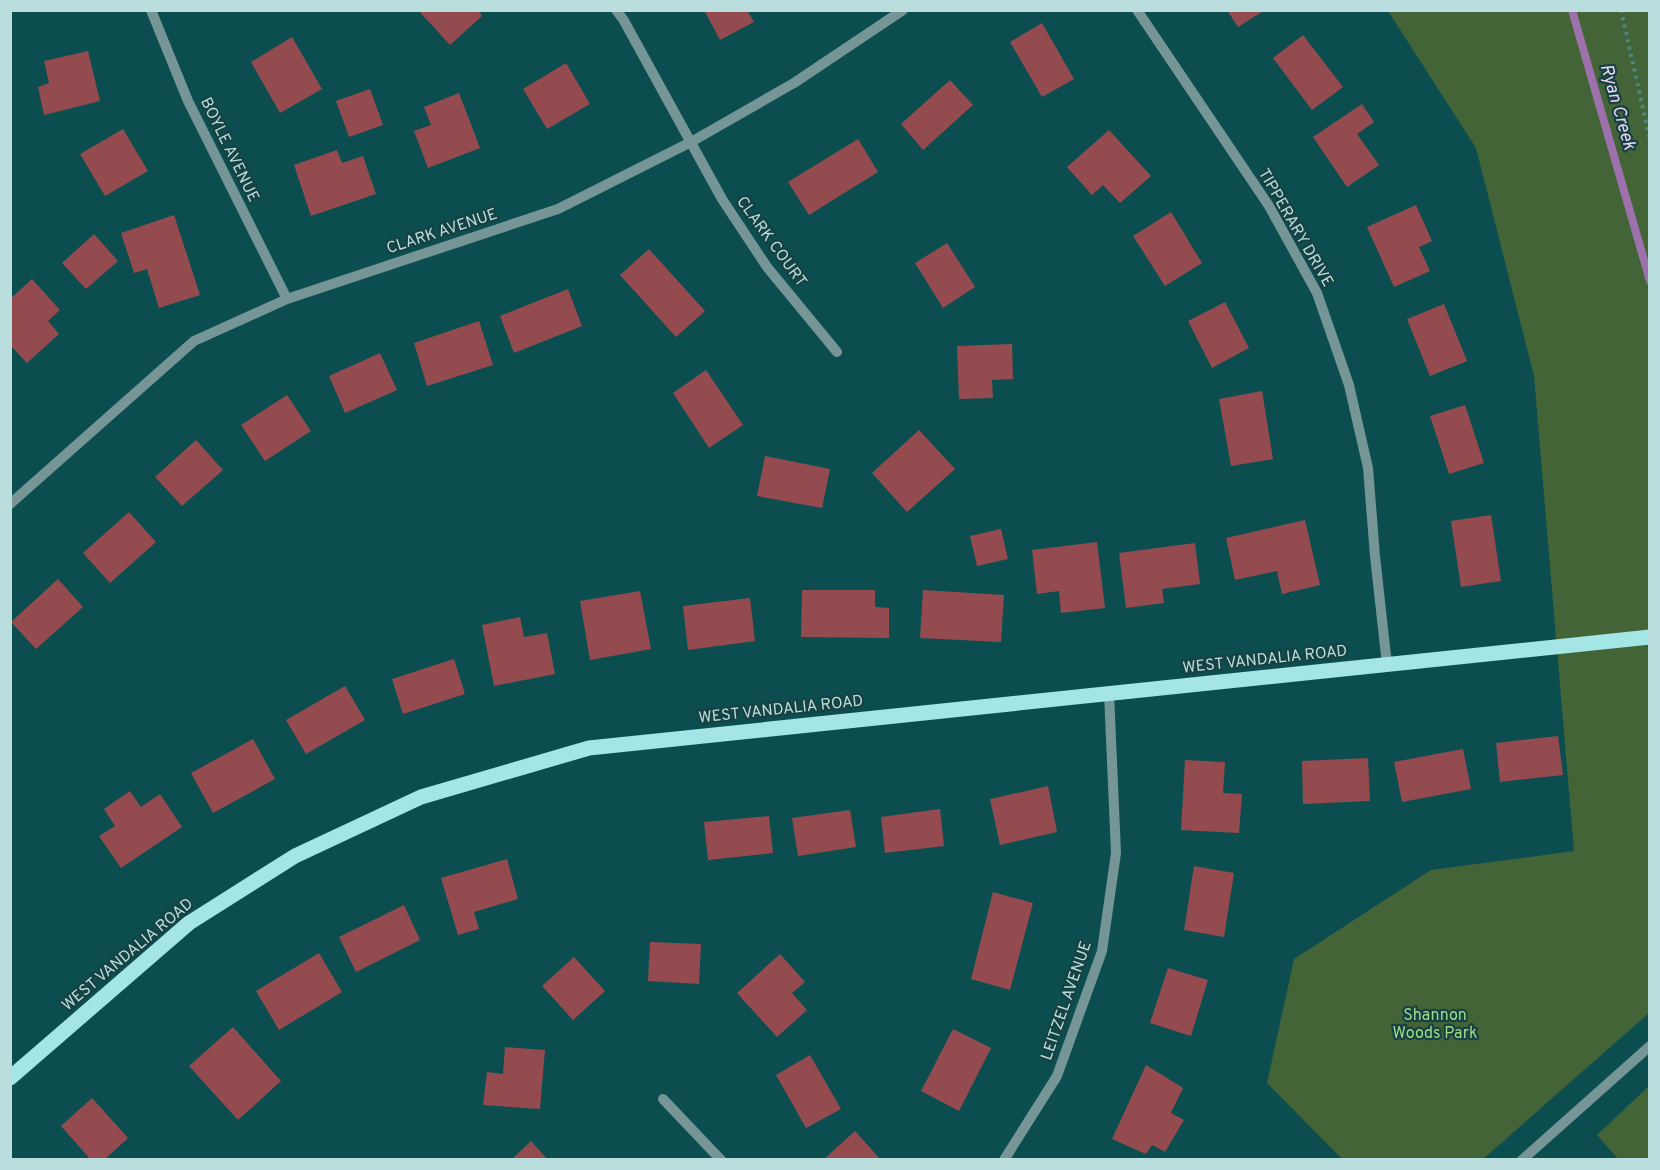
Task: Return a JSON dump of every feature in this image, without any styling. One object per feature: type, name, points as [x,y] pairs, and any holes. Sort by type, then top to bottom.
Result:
[{"type":"main road","name":"WEST VANDALIA ROAD","points":[[10,1078],[189,923],[295,855],[422,797],[589,748],[1650,637]]},
{"type":"street","name":"BOYLE AVENUE","points":[[151,10],[188,101],[287,299]]},
{"type":"street","name":"CLARK COURT","points":[[616,10],[692,142],[722,200],[767,267],[837,352]]},
{"type":"street","name":"CLARK AVENUE","points":[[10,504],[194,341],[287,299],[558,209],[692,142],[794,83],[903,10]]},
{"type":"street","name":"TIPPERARY DRIVE","points":[[1137,10],[1269,206],[1317,293],[1349,385],[1368,468],[1387,665]]},
{"type":"street","name":"LEITZEL AVENUE","points":[[1004,1160],[1057,1076],[1102,951],[1116,853],[1109,693]]},
{"type":"street","points":[[1522,1160],[1650,1046]]},
{"type":"street","points":[[663,1099],[720,1160]]},
{"type":"path","points":[[1621,10],[1650,140]]},
{"type":"green space","name":"Shannon Woods Park","points":[[1388,11],[1649,11],[1649,1013],[1483,1159],[1342,1159],[1267,1083],[1294,959],[1431,870],[1574,851],[1534,376],[1476,148]]},
{"type":"green space","points":[[1649,1086],[1649,1159],[1618,1159],[1597,1135]]},
{"type":"building","points":[[418,10],[478,10],[482,16],[450,45]]},
{"type":"building","points":[[704,10],[747,10],[754,22],[720,40]]},
{"type":"building","points":[[1227,10],[1265,10],[1238,27]]},
{"type":"building","points":[[1042,23],[1074,79],[1042,97],[1010,42]]},
{"type":"building","points":[[1303,35],[1343,87],[1312,110],[1273,58]]},
{"type":"building","points":[[292,37],[322,89],[280,113],[251,62]]},
{"type":"building","points":[[88,51],[100,101],[44,115],[38,87],[49,83],[44,61]]},
{"type":"building","points":[[566,63],[590,104],[547,129],[523,89]]},
{"type":"building","points":[[950,80],[973,105],[923,150],[901,124]]},
{"type":"building","points":[[370,89],[383,125],[349,137],[336,101]]},
{"type":"building","points":[[459,93],[480,148],[428,168],[414,131],[431,125],[424,107]]},
{"type":"building","points":[[1362,104],[1374,122],[1357,134],[1379,165],[1347,187],[1313,137]]},
{"type":"building","points":[[123,129],[148,171],[105,196],[80,154]]},
{"type":"building","points":[[1109,130],[1151,176],[1120,203],[1103,185],[1092,195],[1067,167]]},
{"type":"building","points":[[858,139],[878,172],[809,215],[788,182]]},
{"type":"building","points":[[337,150],[342,163],[363,156],[376,194],[311,216],[294,165]]},
{"type":"building","points":[[1416,205],[1432,241],[1419,247],[1430,271],[1394,287],[1367,227]]},
{"type":"building","points":[[1171,212],[1202,263],[1165,286],[1133,236]]},
{"type":"building","points":[[174,215],[200,295],[159,308],[147,269],[134,273],[121,233]]},
{"type":"building","points":[[94,234],[118,261],[86,289],[62,263]]},
{"type":"building","points":[[947,243],[975,287],[943,308],[915,263]]},
{"type":"building","points":[[649,249],[705,311],[676,337],[620,275]]},
{"type":"building","points":[[32,279],[60,310],[48,321],[59,334],[27,363],[10,345],[10,299]]},
{"type":"building","points":[[568,289],[582,326],[514,353],[500,316]]},
{"type":"building","points":[[1225,302],[1249,348],[1212,368],[1188,321]]},
{"type":"building","points":[[1444,304],[1467,361],[1430,376],[1407,319]]},
{"type":"building","points":[[479,321],[493,365],[427,386],[414,343]]},
{"type":"building","points":[[1012,344],[1013,379],[992,380],[993,398],[959,399],[957,346]]},
{"type":"building","points":[[380,353],[397,390],[345,413],[329,376]]},
{"type":"building","points":[[706,370],[743,425],[709,448],[673,393]]},
{"type":"building","points":[[1262,391],[1273,459],[1231,466],[1219,399]]},
{"type":"building","points":[[287,395],[311,431],[265,461],[241,425]]},
{"type":"building","points":[[1465,405],[1484,463],[1449,474],[1430,416]]},
{"type":"building","points":[[919,430],[955,469],[907,512],[872,473]]},
{"type":"building","points":[[196,440],[223,470],[182,506],[155,477]]},
{"type":"building","points":[[765,456],[830,469],[822,508],[757,496]]},
{"type":"building","points":[[129,512],[156,542],[110,583],[83,553]]},
{"type":"building","points":[[1491,515],[1501,581],[1461,587],[1451,521]]},
{"type":"building","points":[[1305,520],[1320,585],[1282,594],[1277,571],[1235,580],[1226,538]]},
{"type":"building","points":[[1001,529],[1008,559],[977,566],[970,536]]},
{"type":"building","points":[[1097,542],[1105,608],[1061,613],[1059,591],[1037,594],[1032,550]]},
{"type":"building","points":[[1195,543],[1200,584],[1162,589],[1164,603],[1126,608],[1119,553]]},
{"type":"building","points":[[58,579],[83,607],[36,649],[11,622]]},
{"type":"building","points":[[802,590],[875,590],[875,607],[889,608],[889,638],[801,637]]},
{"type":"building","points":[[923,590],[1004,595],[1001,642],[920,638]]},
{"type":"building","points":[[640,591],[651,649],[590,660],[580,601]]},
{"type":"building","points":[[750,598],[755,641],[688,650],[683,606]]},
{"type":"building","points":[[520,617],[524,637],[547,633],[555,674],[494,686],[482,625]]},
{"type":"building","points":[[454,659],[465,694],[403,714],[392,679]]},
{"type":"building","points":[[345,686],[365,720],[306,754],[286,720]]},
{"type":"building","points":[[1558,736],[1563,775],[1500,782],[1496,743]]},
{"type":"building","points":[[253,739],[275,779],[213,813],[191,773]]},
{"type":"building","points":[[1463,749],[1471,789],[1402,802],[1394,762]]},
{"type":"building","points":[[1368,758],[1370,801],[1303,804],[1302,761]]},
{"type":"building","points":[[1185,760],[1225,762],[1223,793],[1242,794],[1239,833],[1181,830]]},
{"type":"building","points":[[1048,786],[1057,832],[1000,845],[990,799]]},
{"type":"building","points":[[130,791],[141,807],[160,794],[182,827],[121,868],[99,836],[115,826],[104,809]]},
{"type":"building","points":[[940,809],[944,846],[885,853],[881,817]]},
{"type":"building","points":[[850,810],[856,847],[798,856],[792,818]]},
{"type":"building","points":[[769,816],[773,853],[708,860],[704,822]]},
{"type":"building","points":[[507,859],[518,899],[474,912],[479,929],[458,935],[441,878]]},
{"type":"building","points":[[1194,866],[1234,873],[1224,937],[1184,930]]},
{"type":"building","points":[[993,892],[1033,903],[1010,990],[971,979]]},
{"type":"building","points":[[404,905],[420,940],[356,972],[339,937]]},
{"type":"building","points":[[650,942],[701,944],[699,984],[648,981]]},
{"type":"building","points":[[319,953],[342,992],[279,1030],[256,991]]},
{"type":"building","points":[[780,954],[805,982],[792,993],[807,1010],[777,1037],[737,993]]},
{"type":"building","points":[[574,957],[605,991],[573,1020],[542,986]]},
{"type":"building","points":[[1168,968],[1208,980],[1191,1036],[1150,1023]]},
{"type":"building","points":[[233,1027],[281,1081],[238,1120],[189,1066]]},
{"type":"building","points":[[953,1029],[991,1048],[959,1111],[921,1091]]},
{"type":"building","points":[[505,1047],[545,1050],[540,1109],[483,1105],[487,1072],[503,1074]]},
{"type":"building","points":[[810,1055],[841,1109],[806,1128],[776,1075]]},
{"type":"building","points":[[1146,1065],[1183,1088],[1171,1113],[1184,1120],[1165,1152],[1152,1145],[1146,1154],[1112,1139]]},
{"type":"building","points":[[92,1098],[128,1138],[104,1160],[91,1160],[61,1126]]},
{"type":"building","points":[[855,1131],[881,1160],[823,1160]]},
{"type":"building","points":[[531,1141],[548,1160],[511,1160]]},
{"type":"waterway","name":"Ryan Creek","points":[[1572,10],[1650,281]]}]
